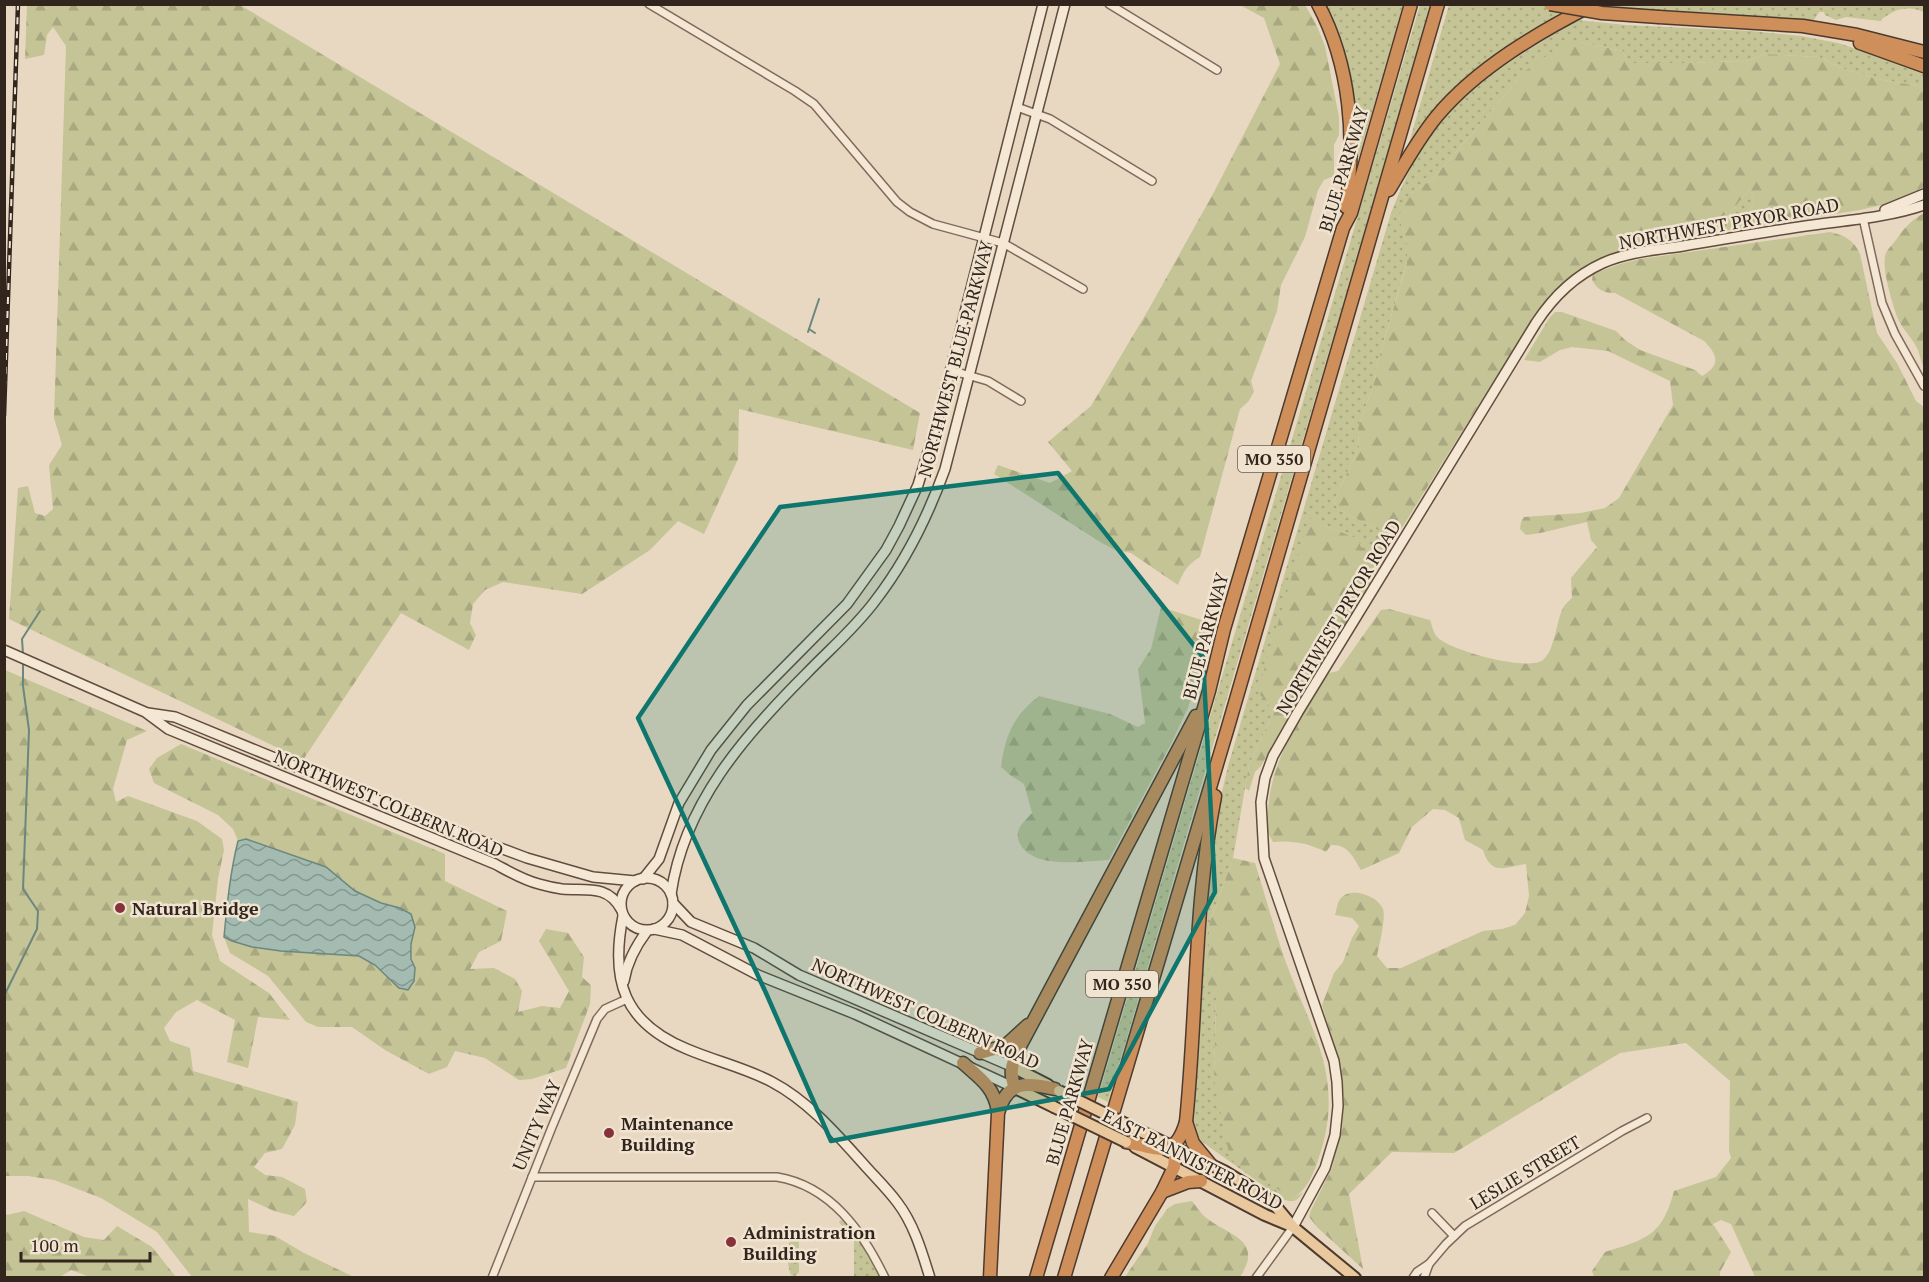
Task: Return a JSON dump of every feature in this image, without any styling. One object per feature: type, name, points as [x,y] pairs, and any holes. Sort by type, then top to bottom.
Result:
[{"type":"highway","points":[[1317,4],[1329,25],[1340,60],[1350,120],[1350,179],[1343,228]]},
{"type":"highway","name":"BLUE PARKWAY","points":[[1036,1278],[1209,691],[1224,629],[1343,228],[1351,213],[1411,4]]},
{"type":"highway","name":"MO 350","points":[[1064,1278],[1228,728],[1438,4]]},
{"type":"highway","points":[[1550,4],[1602,13],[1803,26],[1857,35],[1924,52]]},
{"type":"highway","points":[[1380,207],[1424,134],[1462,89],[1527,43],[1594,4]]},
{"type":"highway","points":[[1825,30],[1924,66]]},
{"type":"highway","points":[[1015,1088],[1011,1066],[1033,1020],[1209,691]]},
{"type":"highway","points":[[1126,1142],[1156,1149],[1170,1148],[1180,1140],[1186,1122],[1208,833],[1228,728]]},
{"type":"highway","points":[[980,1053],[1005,1046],[1033,1020]]},
{"type":"highway","points":[[963,1063],[988,1085],[994,1096],[998,1113],[990,1278]]},
{"type":"highway","points":[[998,1113],[1005,1095],[1015,1088],[1035,1084],[1057,1090]]},
{"type":"highway","points":[[1186,1122],[1192,1143],[1211,1165]]},
{"type":"highway","points":[[1111,1278],[1162,1192],[1174,1167],[1175,1157],[1172,1146]]},
{"type":"highway","points":[[1162,1192],[1188,1182],[1201,1181]]},
{"type":"main road","name":"NORTHWEST BLUE PARKWAY","points":[[639,880],[659,859],[679,803],[711,750],[747,705],[847,604],[885,550],[918,485],[939,416],[1043,4]]},
{"type":"main road","name":"NORTHWEST BLUE PARKWAY","points":[[672,899],[675,868],[692,824],[707,794],[733,754],[755,726],[855,625],[893,576],[923,523],[945,469],[1065,4]]},
{"type":"main road","name":"NORTHWEST PRYOR ROAD","points":[[1863,218],[1924,194]]},
{"type":"main road","name":"NORTHWEST PRYOR ROAD","points":[[1293,1227],[1325,1168],[1335,1135],[1338,1106],[1337,1082],[1334,1061],[1264,858],[1261,802],[1266,778],[1274,756],[1298,712],[1536,323],[1551,302],[1569,284],[1588,271],[1622,256],[1863,218],[1924,205]]},
{"type":"main road","name":"NORTHWEST COLBERN ROAD","points":[[4,650],[145,712],[168,729],[495,864],[526,880],[562,889],[585,889],[606,893],[616,900],[622,913]]},
{"type":"main road","name":"NORTHWEST COLBERN ROAD","points":[[145,712],[175,717],[527,858],[593,877],[639,880]]},
{"type":"main road","points":[[623,987],[626,968],[634,950],[651,930],[668,919],[671,912],[672,899],[666,887],[651,879],[639,880],[623,893],[621,901],[619,970],[623,987],[627,999],[641,1021],[660,1036],[687,1049],[773,1082],[816,1114],[898,1203],[920,1244],[930,1278]]},
{"type":"main road","name":"NORTHWEST COLBERN ROAD","points":[[672,899],[683,915],[700,927],[724,934],[754,948],[799,975],[1011,1066],[1172,1146]]},
{"type":"main road","points":[[622,913],[637,928],[651,930]]},
{"type":"main road","name":"NORTHWEST COLBERN ROAD","points":[[651,930],[682,935],[758,975],[855,1014],[1015,1088]]},
{"type":"main road","name":"EAST BANNISTER ROAD","points":[[1015,1088],[1293,1227]]},
{"type":"main road","name":"EAST BANNISTER ROAD","points":[[1172,1146],[1239,1180],[1273,1203],[1293,1227],[1355,1278]]},
{"type":"street","points":[[649,4],[813,104],[897,202],[910,212],[933,224],[1003,243],[1083,289]]},
{"type":"street","points":[[1109,4],[1217,70]]},
{"type":"street","points":[[1017,107],[1050,119],[1152,181]]},
{"type":"street","points":[[1863,218],[1882,303],[1895,334],[1924,386]]},
{"type":"street","points":[[950,370],[988,381],[1021,401]]},
{"type":"street","name":"UNITY WAY","points":[[492,1278],[597,1019],[605,1009],[627,999]]},
{"type":"street","name":"LESLIE STREET","points":[[1413,1278],[1466,1226],[1647,1118]]},
{"type":"street","points":[[532,1177],[787,1178],[817,1192],[839,1209],[873,1252],[885,1278]]},
{"type":"street","points":[[1432,1214],[1454,1236]]},
{"type":"street","name":"NORTHWEST PRYOR ROAD","points":[[1256,1278],[1293,1227]]},
{"type":"street","name":"LESLIE STREET","points":[[1424,1278],[1429,1264]]},
{"type":"highlighted area","points":[[1058,473],[1203,657],[1215,892],[1109,1089],[831,1141],[766,993],[638,718],[780,507]]},
{"type":"green space","points":[[1609,4],[1924,4],[1924,12],[1901,9],[1880,21],[1846,17],[1836,20],[1825,15],[1824,12],[1819,12],[1812,23],[1601,8]]},
{"type":"green space","points":[[27,5],[240,5],[920,413],[913,450],[739,409],[738,459],[704,534],[678,521],[650,550],[582,594],[503,582],[485,590],[473,604],[470,623],[476,635],[469,650],[401,613],[303,760],[9,619],[18,488],[28,486],[35,513],[45,516],[53,509],[49,465],[62,445],[54,418],[66,46],[53,27],[47,35],[44,55],[25,59]]},
{"type":"green space","points":[[1240,5],[1305,5],[1325,46],[1339,117],[1339,135],[1334,145],[1334,176],[1324,180],[1318,190],[1305,237],[1281,285],[1277,311],[1251,381],[1254,392],[1240,409],[1200,557],[1186,569],[1178,585],[1131,553],[1115,550],[1100,542],[994,474],[998,465],[1050,483],[1072,471],[1048,442],[1091,406],[1150,307],[1214,192],[1280,64],[1264,18]]},
{"type":"green space","points":[[1324,5],[1403,5],[1357,158],[1355,106],[1351,80],[1340,42]]},
{"type":"green space","points":[[1420,5],[1431,5],[1108,1102],[1098,1097]]},
{"type":"green space","points":[[1449,5],[1586,5],[1478,73],[1407,150]]},
{"type":"green space","points":[[1577,20],[1626,25],[1750,31],[1801,36],[1838,43],[1924,71],[1924,87],[1878,79],[1841,68],[1819,57],[1765,54],[1745,61],[1627,63],[1623,51],[1580,42],[1520,75],[1433,179],[1411,193],[1399,217],[1407,244],[1407,262],[1377,364],[1375,380],[1358,428],[1359,447],[1334,501],[1338,509],[1395,539],[1385,554],[1361,547],[1358,539],[1324,525],[1261,696],[1274,711],[1249,765],[1233,858],[1209,925],[1216,998],[1214,1079],[1293,1199],[1303,1192],[1294,1201],[1286,1200],[1201,1141],[1195,1134],[1191,1122],[1213,845],[1217,813],[1228,766],[1391,213],[1408,173],[1430,135],[1461,100],[1498,70]]},
{"type":"green space","points":[[1580,42],[1623,51],[1627,63],[1745,61],[1765,54],[1819,57],[1841,68],[1878,79],[1924,87],[1924,187],[1886,204],[1860,210],[1746,228],[1754,195],[1749,190],[1714,232],[1622,251],[1602,258],[1582,269],[1551,297],[1526,329],[1395,539],[1338,509],[1334,501],[1359,447],[1358,428],[1375,380],[1377,364],[1407,263],[1407,244],[1399,217],[1403,204],[1411,193],[1433,179],[1520,75],[1564,43]]},
{"type":"green space","points":[[1749,190],[1754,195],[1746,228],[1714,232]]},
{"type":"green space","points":[[1924,213],[1924,367],[1916,346],[1898,319],[1893,306],[1884,262],[1887,251],[1901,233]]},
{"type":"green space","points":[[1830,232],[1848,239],[1858,249],[1877,333],[1897,363],[1916,401],[1924,407],[1924,1277],[1755,1277],[1731,1224],[1721,1220],[1713,1224],[1731,1252],[1720,1272],[1720,1277],[1594,1277],[1592,1271],[1605,1252],[1642,1239],[1658,1227],[1664,1218],[1674,1191],[1716,1177],[1731,1158],[1729,1151],[1730,1081],[1686,1043],[1620,1053],[1454,1153],[1392,1152],[1349,1194],[1363,1269],[1309,1217],[1332,1168],[1342,1129],[1344,1100],[1340,1064],[1322,1005],[1334,973],[1343,962],[1359,926],[1352,918],[1335,915],[1338,903],[1346,894],[1358,893],[1380,904],[1384,919],[1377,956],[1387,968],[1401,968],[1483,931],[1515,925],[1525,913],[1529,896],[1526,864],[1500,868],[1490,864],[1483,850],[1465,840],[1459,818],[1445,810],[1433,809],[1412,827],[1399,853],[1361,870],[1349,852],[1337,845],[1331,845],[1326,852],[1300,843],[1273,842],[1267,831],[1267,823],[1270,792],[1281,755],[1298,722],[1329,673],[1338,671],[1381,610],[1389,609],[1430,620],[1437,637],[1444,642],[1488,658],[1534,663],[1543,660],[1547,655],[1553,643],[1563,608],[1572,598],[1571,578],[1597,547],[1591,540],[1587,522],[1526,535],[1520,529],[1521,522],[1524,517],[1581,513],[1605,508],[1619,498],[1673,405],[1670,381],[1608,351],[1572,347],[1560,350],[1540,362],[1524,360],[1550,317],[1555,312],[1562,312],[1616,331],[1640,350],[1695,370],[1702,376],[1715,364],[1715,355],[1704,341],[1615,293],[1601,290],[1592,280],[1593,274],[1640,259]]},
{"type":"green space","points":[[1321,518],[1324,525],[1358,539],[1361,547],[1385,554],[1370,581],[1370,590],[1301,695],[1261,766],[1255,772],[1249,791],[1245,788],[1249,765],[1274,711],[1258,690],[1309,519]]},
{"type":"green space","points":[[1161,607],[1214,624],[1188,708],[1171,744],[1109,860],[1061,862],[1036,858],[1027,852],[1018,839],[1020,827],[1032,813],[1024,784],[1001,767],[1012,727],[1023,711],[1039,696],[1110,714],[1138,727],[1145,723],[1138,669],[1151,649]]},
{"type":"green space","points":[[5,670],[147,731],[127,740],[113,789],[116,802],[128,796],[197,821],[222,839],[224,850],[218,879],[212,935],[220,961],[269,993],[290,1020],[258,1017],[248,1068],[227,1062],[235,1020],[197,1000],[176,1012],[164,1028],[170,1041],[190,1048],[193,1071],[298,1102],[295,1125],[282,1149],[265,1153],[254,1167],[265,1175],[282,1177],[305,1189],[307,1202],[294,1216],[274,1211],[248,1199],[249,1232],[275,1236],[354,1277],[192,1277],[157,1232],[101,1198],[54,1180],[28,1176],[5,1176]]},
{"type":"green space","points":[[181,744],[445,854],[445,881],[507,911],[501,941],[479,952],[470,969],[494,968],[515,979],[522,991],[518,1012],[542,1006],[560,1008],[569,991],[539,941],[546,929],[568,933],[584,957],[582,977],[591,985],[590,1004],[566,1068],[532,1079],[519,1080],[485,1058],[455,1051],[447,1067],[429,1074],[385,1050],[352,1027],[318,1027],[306,1022],[268,976],[230,953],[224,937],[232,941],[281,951],[359,956],[374,965],[399,988],[415,968],[412,942],[415,927],[400,908],[381,903],[355,891],[326,867],[246,839],[238,841],[233,829],[218,815],[154,783],[149,769],[157,758]]},
{"type":"green space","points":[[1233,858],[1255,863],[1285,960],[1322,1056],[1327,1079],[1329,1103],[1319,1157],[1309,1181],[1293,1199],[1230,1159],[1214,1079],[1216,998],[1208,989],[1209,925]]},
{"type":"green space","points":[[1192,1201],[1204,1216],[1240,1239],[1246,1246],[1247,1264],[1240,1277],[1125,1277],[1168,1208],[1175,1204]]},
{"type":"green space","points":[[24,1211],[84,1237],[104,1240],[117,1226],[152,1247],[176,1277],[90,1277],[71,1270],[60,1277],[5,1277],[5,1212],[7,1215]]},
{"type":"green space","points":[[841,1220],[859,1238],[880,1277],[854,1277],[854,1241],[839,1222]]},
{"type":"green space","points":[[792,1237],[798,1239],[799,1242],[799,1272],[795,1276],[791,1275],[788,1261]]},
{"type":"water","points":[[246,839],[326,867],[355,891],[411,914],[415,927],[411,944],[411,959],[415,968],[414,981],[408,990],[399,988],[375,965],[359,956],[252,947],[224,937],[235,853],[238,841]]},
{"type":"waterway","points":[[808,332],[819,299]]},
{"type":"waterway","points":[[809,329],[815,333]]},
{"type":"waterway","points":[[23,654],[22,639],[40,611]]},
{"type":"waterway","points":[[4,996],[37,929],[38,911],[23,889],[29,730],[23,686],[23,663]]},
{"type":"railway","points":[[4,416],[18,4]]},
{"type":"place","name":"Natural Bridge","points":[[120,908]]},
{"type":"place","name":"Maintenance Building","points":[[609,1133]]},
{"type":"place","name":"Administration Building","points":[[731,1242]]}]
